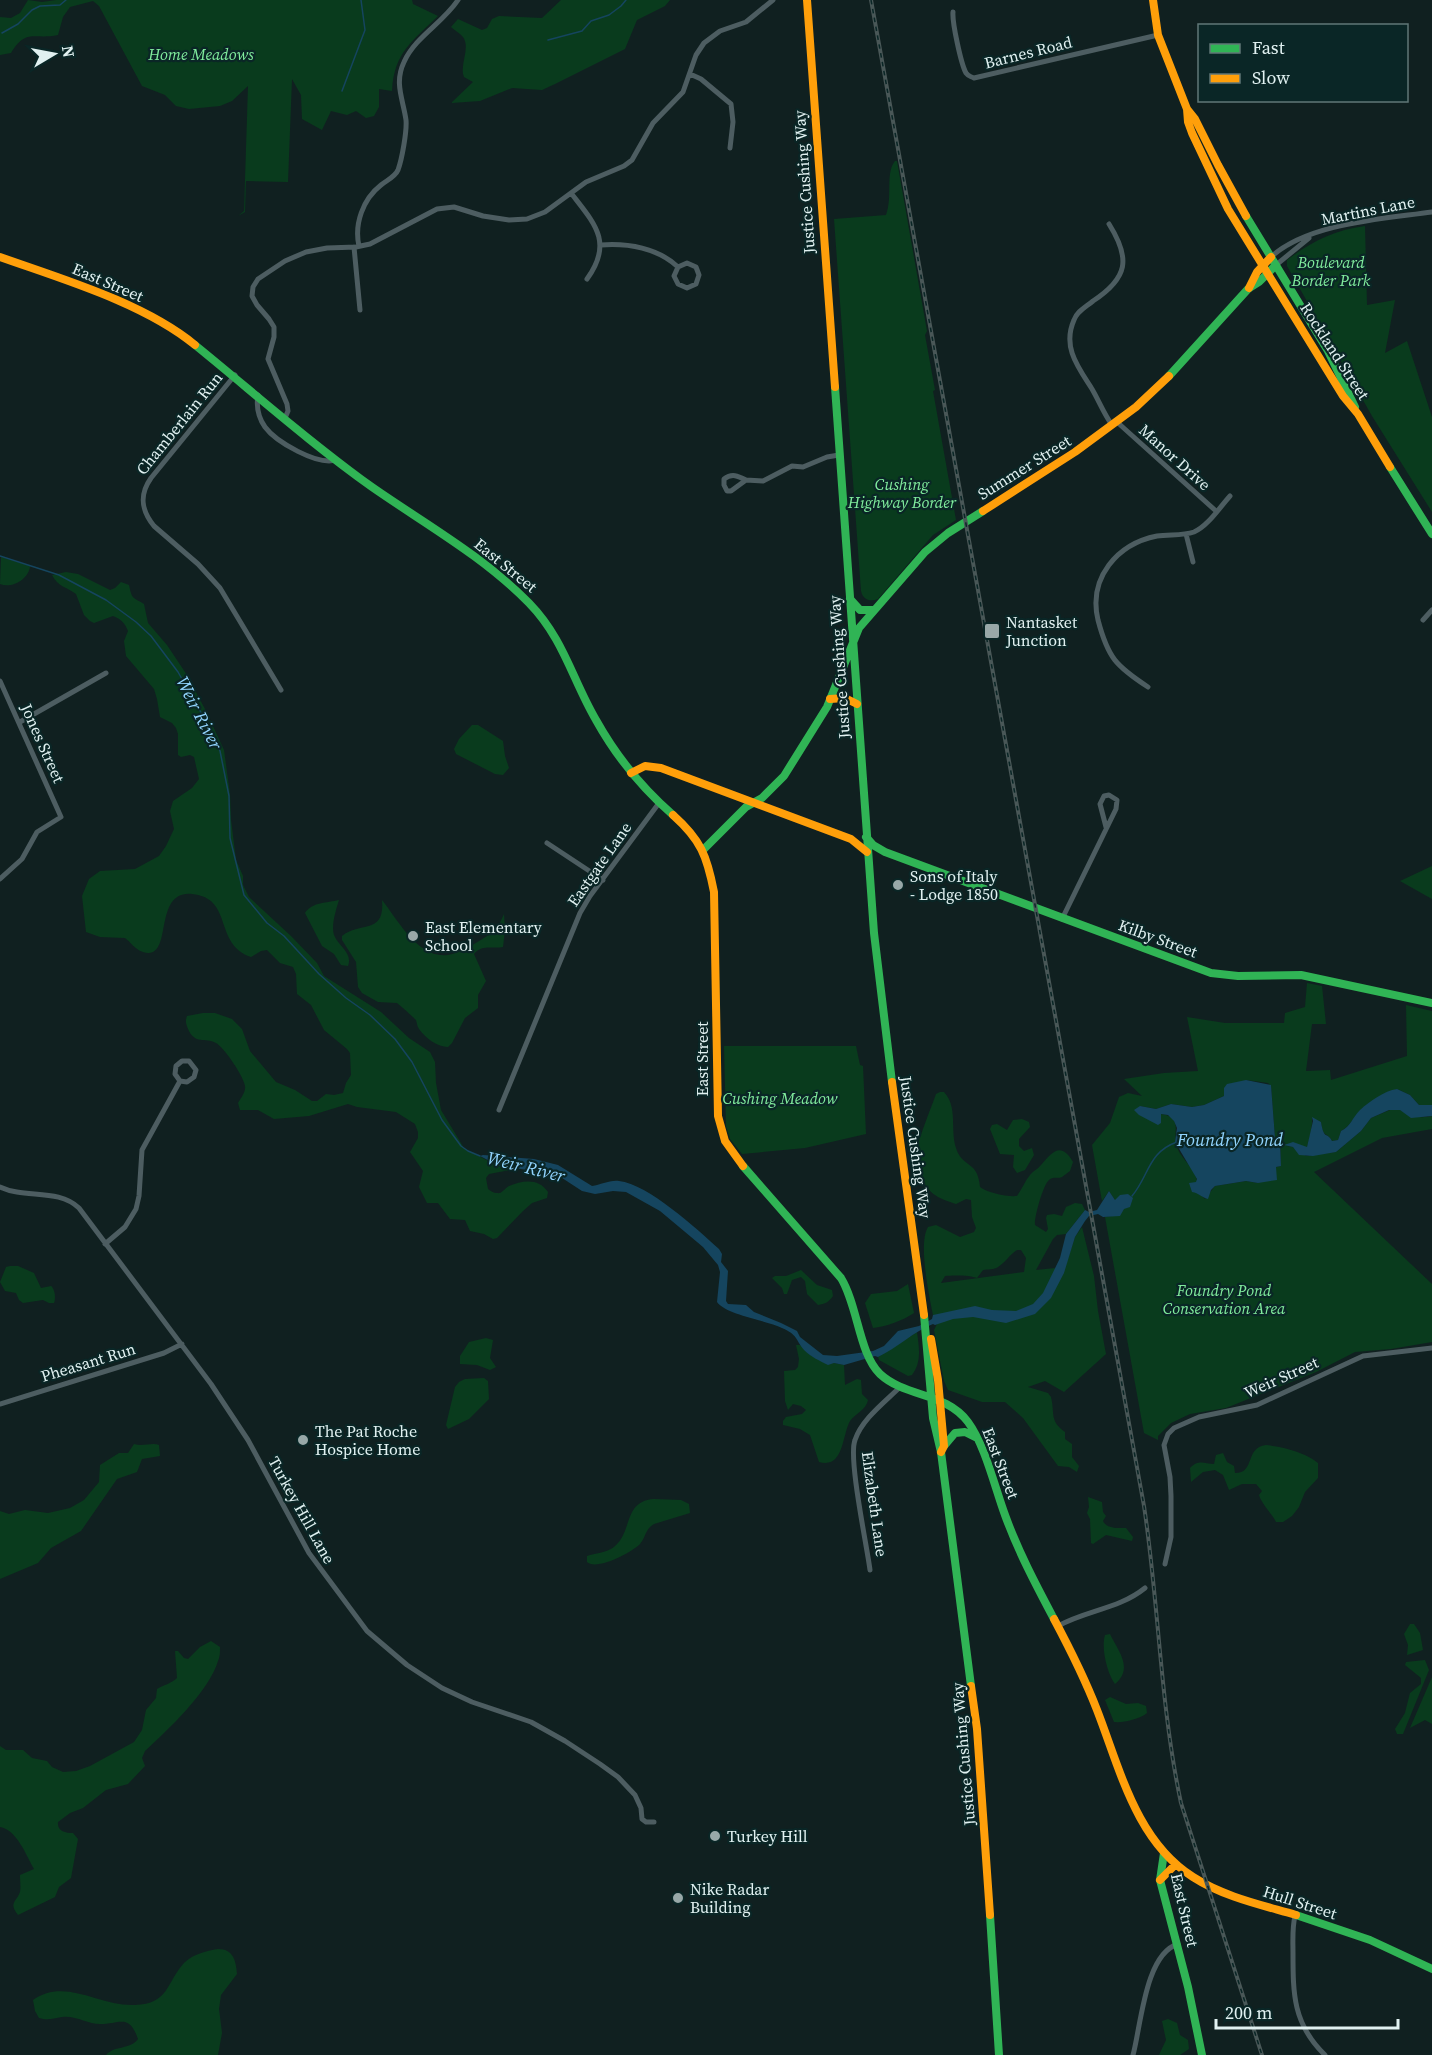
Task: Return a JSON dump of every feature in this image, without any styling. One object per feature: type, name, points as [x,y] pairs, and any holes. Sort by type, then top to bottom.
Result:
[{"type":"main road","name":"Justice Cushing Way","points":[[807,0],[867,856],[885,1029],[926,1325],[933,1349],[937,1446],[943,1449],[975,1709],[999,2055]]},
{"type":"main road","points":[[1153,0],[1158,35],[1187,109],[1188,122],[1228,209],[1265,270]]},
{"type":"main road","points":[[1187,109],[1195,119],[1232,194],[1273,261]]},
{"type":"main road","name":"East Street","points":[[0,257],[96,291],[142,312],[188,339],[235,375],[336,460],[490,567],[530,604],[560,643],[600,728],[631,773],[689,832],[703,850],[710,869],[714,892],[717,1109],[720,1135],[736,1158],[838,1274],[850,1296],[873,1367],[882,1377],[900,1387],[935,1398],[961,1413],[969,1423],[1017,1545],[1091,1695],[1136,1811],[1147,1832],[1164,1853],[1160,1880],[1193,2006],[1202,2055]]},
{"type":"main road","name":"Summer Street","points":[[703,850],[753,803],[771,790],[787,771],[830,699],[864,621],[926,552],[948,533],[1076,452],[1115,424],[1153,392],[1180,365],[1248,289],[1259,282],[1273,261]]},
{"type":"main road","name":"Rockland Street","points":[[1273,261],[1350,392],[1358,414]]},
{"type":"main road","name":"Rockland Street","points":[[1265,270],[1432,534]]},
{"type":"main road","points":[[850,598],[860,610],[874,610]]},
{"type":"main road","points":[[830,699],[845,698],[857,704]]},
{"type":"main road","points":[[631,773],[643,766],[657,767],[851,839],[867,856],[885,852]]},
{"type":"main road","points":[[851,839],[866,833]]},
{"type":"main road","name":"Kilby Street","points":[[866,833],[873,845],[885,852],[1211,973],[1238,976],[1301,975],[1432,1003]]},
{"type":"main road","points":[[943,1449],[956,1433],[965,1432],[975,1437]]},
{"type":"main road","name":"Hull Street","points":[[1164,1853],[1207,1885],[1381,1945],[1432,1969]]},
{"type":"main road","points":[[1160,1880],[1176,1864]]},
{"type":"street","points":[[360,310],[356,247],[358,227],[364,207],[374,192],[398,170],[406,124],[398,89],[399,76],[413,47],[458,0]]},
{"type":"street","points":[[285,418],[288,411],[287,404],[268,359],[274,337],[274,327],[254,302],[252,292],[258,279],[298,255],[322,249],[356,247],[378,240],[437,209],[454,207],[490,218],[522,219],[545,212],[592,178],[620,168],[632,160],[650,128],[683,92],[696,55],[707,40],[720,31],[746,22],[773,0]]},
{"type":"street","name":"Barnes Road","points":[[953,12],[964,68],[968,75],[974,78],[1158,35]]},
{"type":"street","points":[[690,74],[701,79],[731,104],[733,122],[730,148]]},
{"type":"street","points":[[571,192],[596,226],[601,244],[598,262],[587,279]]},
{"type":"street","name":"Martins Lane","points":[[1273,261],[1291,243],[1344,225],[1432,212]]},
{"type":"street","name":"Manor Drive","points":[[1109,224],[1119,240],[1124,261],[1120,276],[1110,290],[1083,308],[1076,316],[1070,339],[1074,362],[1115,424],[1216,511]]},
{"type":"street","name":"Martins Lane","points":[[1273,261],[1310,236]]},
{"type":"street","points":[[601,244],[650,250],[664,256],[678,267]]},
{"type":"street","points":[[687,263],[696,267],[699,275],[696,284],[687,288],[678,284],[675,276],[678,267],[687,263]]},
{"type":"street","name":"Chamberlain Run","points":[[235,375],[151,478],[144,490],[142,505],[154,526],[198,564],[220,588],[281,690]]},
{"type":"street","points":[[258,395],[258,414],[263,425],[272,435],[307,455],[324,461],[336,460]]},
{"type":"street","points":[[746,480],[763,481],[791,467],[803,467],[827,457],[839,455]]},
{"type":"street","points":[[1148,687],[1119,667],[1109,653],[1097,614],[1097,586],[1109,563],[1126,548],[1150,538],[1186,534],[1201,528],[1230,496]]},
{"type":"street","points":[[1186,534],[1193,562]]},
{"type":"street","points":[[1423,621],[1432,610]]},
{"type":"street","points":[[20,722],[106,673]]},
{"type":"street","name":"Jones Street","points":[[0,681],[61,817],[37,832],[22,860],[0,879]]},
{"type":"street","points":[[1062,919],[1117,806],[1115,798],[1109,795],[1104,796],[1100,804],[1106,827]]},
{"type":"street","name":"Eastgate Lane","points":[[499,1110],[580,913],[659,804]]},
{"type":"street","points":[[547,843],[603,880]]},
{"type":"street","points":[[182,1061],[189,1061],[195,1067],[195,1075],[190,1081],[180,1081],[175,1074],[176,1066],[182,1061]]},
{"type":"street","points":[[105,1244],[125,1227],[133,1216],[139,1196],[142,1150],[180,1081]]},
{"type":"street","name":"Turkey Hill Lane","points":[[0,1187],[12,1192],[70,1200],[79,1208],[182,1344],[243,1432],[309,1553],[333,1588],[371,1635],[407,1665],[442,1688],[480,1705],[531,1722],[583,1753],[626,1785],[639,1803],[642,1819],[646,1822],[654,1822]]},
{"type":"street","name":"Pheasant Run","points":[[0,1404],[164,1353],[182,1344]]},
{"type":"street","name":"Weir Street","points":[[1166,1564],[1171,1537],[1171,1496],[1164,1445],[1168,1434],[1174,1428],[1182,1422],[1199,1417],[1257,1405],[1364,1356],[1432,1348]]},
{"type":"street","name":"Elizabeth Lane","points":[[870,1570],[853,1446],[865,1422],[900,1387]]},
{"type":"street","points":[[1058,1626],[1074,1618],[1118,1605],[1145,1588]]},
{"type":"street","points":[[1296,1916],[1293,1924],[1295,2005],[1308,2036],[1324,2055]]},
{"type":"street","points":[[1133,2055],[1151,1976],[1167,1950],[1178,1944]]},
{"type":"green space","name":"Home Meadows","points":[[28,0],[42,2],[56,0],[412,0],[413,4],[438,16],[406,48],[397,66],[392,91],[379,89],[379,107],[374,116],[366,118],[356,111],[347,115],[331,111],[322,130],[302,119],[301,95],[292,79],[288,182],[246,181],[245,212],[238,216],[244,211],[248,86],[232,101],[220,106],[189,109],[176,106],[165,95],[142,86],[99,6],[93,1],[70,7],[63,17],[58,35],[31,36],[21,40],[11,53],[0,55],[0,17],[11,18],[20,13]]},
{"type":"green space","points":[[561,0],[670,0],[665,6],[637,20],[625,49],[555,84],[542,90],[512,88],[480,101],[451,103],[473,82],[464,77],[463,72],[465,41],[451,27],[458,19],[482,30],[487,28],[492,19],[499,16],[542,18]]},
{"type":"green space","name":"Cushing Highway Border","points":[[897,161],[927,331],[925,335],[935,390],[933,391],[956,520],[933,535],[878,599],[870,600],[863,596],[861,591],[834,219],[886,215],[890,172]]},
{"type":"green space","name":"Boulevard Border Park","points":[[1365,226],[1367,305],[1395,300],[1385,353],[1407,341],[1432,417],[1432,512],[1372,416],[1287,266],[1287,260],[1314,242],[1343,230]]},
{"type":"green space","points":[[1,557],[30,566],[27,575],[15,584],[0,584]]},
{"type":"green space","points":[[66,572],[78,574],[110,590],[121,582],[129,585],[134,598],[144,604],[148,623],[167,645],[185,672],[224,750],[236,860],[249,897],[317,963],[324,976],[381,1012],[409,1038],[430,1052],[435,1062],[441,1110],[464,1148],[492,1163],[516,1169],[489,1174],[486,1178],[488,1189],[499,1193],[514,1184],[535,1182],[548,1192],[547,1198],[532,1203],[497,1238],[493,1239],[470,1231],[465,1220],[450,1219],[438,1203],[427,1203],[419,1187],[423,1171],[410,1152],[418,1138],[418,1132],[415,1124],[396,1112],[348,1104],[309,1116],[274,1119],[258,1110],[240,1110],[238,1103],[245,1086],[237,1069],[220,1046],[212,1041],[197,1039],[191,1034],[186,1024],[187,1016],[215,1013],[232,1019],[242,1029],[250,1051],[276,1082],[312,1101],[317,1101],[326,1094],[343,1093],[351,1075],[350,1053],[324,1030],[311,1005],[297,994],[296,974],[293,967],[280,963],[267,950],[251,957],[239,951],[232,942],[214,904],[205,897],[192,894],[179,896],[172,903],[167,913],[162,937],[153,952],[140,951],[125,938],[100,937],[86,932],[82,896],[89,879],[100,871],[135,869],[159,856],[174,829],[170,811],[173,801],[192,788],[199,779],[194,757],[178,755],[176,728],[172,723],[160,717],[154,689],[126,656],[124,641],[128,631],[126,626],[113,616],[94,623],[90,621],[84,615],[76,594],[60,584],[52,575]]},
{"type":"green space","points":[[472,725],[478,725],[503,741],[509,768],[503,775],[495,774],[456,754],[454,749],[459,739]]},
{"type":"green space","points":[[1432,866],[1432,899],[1400,881]]},
{"type":"green space","points":[[339,900],[333,931],[349,957],[348,966],[341,965],[334,954],[322,946],[305,913],[316,905]]},
{"type":"green space","points":[[382,900],[418,945],[437,955],[459,952],[491,934],[497,929],[504,914],[503,947],[484,948],[474,954],[486,981],[478,995],[478,1008],[465,1018],[448,1047],[428,1039],[419,1029],[416,1020],[397,1003],[378,1002],[362,993],[358,987],[356,962],[342,940],[342,936],[376,923],[382,911]]},
{"type":"green space","name":"Foundry Pond Conservation Area","points":[[1307,983],[1322,986],[1326,1024],[1312,1024],[1306,1071],[1330,1070],[1331,1080],[1407,1056],[1406,1005],[1432,1011],[1432,1105],[1419,1105],[1410,1095],[1397,1089],[1366,1105],[1341,1131],[1338,1140],[1332,1141],[1324,1133],[1321,1122],[1312,1118],[1307,1147],[1286,1146],[1293,1147],[1306,1156],[1336,1152],[1361,1131],[1371,1118],[1390,1110],[1400,1110],[1419,1117],[1432,1116],[1432,1129],[1382,1138],[1314,1172],[1432,1284],[1432,1342],[1355,1352],[1316,1372],[1226,1408],[1190,1414],[1171,1423],[1158,1436],[1158,1440],[1144,1433],[1105,1217],[1120,1215],[1109,1191],[1102,1201],[1092,1145],[1110,1123],[1119,1097],[1128,1093],[1142,1096],[1124,1079],[1198,1071],[1187,1017],[1225,1023],[1284,1023],[1285,1013],[1305,1007]],"holes":[[[1246,1080],[1268,1083],[1271,1086],[1275,1138],[1280,1139],[1281,1166],[1276,1167],[1258,1183],[1246,1181],[1215,1186],[1205,1199],[1199,1191],[1194,1173],[1176,1144],[1175,1122],[1168,1116],[1161,1114],[1160,1116],[1140,1106],[1156,1109],[1171,1104],[1192,1107],[1204,1105],[1224,1096]]]},
{"type":"green space","name":"Cushing Meadow","points":[[724,1046],[856,1046],[860,1065],[863,1066],[866,1134],[805,1148],[742,1154],[730,1139],[726,1126]]},
{"type":"green space","points":[[944,1092],[951,1104],[956,1148],[962,1159],[976,1172],[980,1187],[983,1189],[998,1194],[1017,1196],[1030,1175],[1053,1153],[1061,1150],[1073,1162],[1070,1171],[1047,1183],[1039,1202],[1035,1225],[1046,1232],[1048,1229],[1047,1215],[1062,1216],[1066,1207],[1075,1203],[1082,1204],[1085,1210],[1066,1234],[1057,1235],[1053,1239],[1036,1270],[1065,1267],[1075,1237],[1082,1227],[1094,1276],[1106,1354],[1064,1392],[1045,1381],[1028,1387],[1048,1393],[1051,1397],[1055,1420],[1065,1432],[1065,1439],[1072,1444],[1072,1457],[1079,1466],[1077,1472],[1069,1467],[1058,1466],[1023,1418],[1005,1402],[982,1402],[948,1390],[944,1381],[934,1330],[937,1324],[935,1315],[933,1315],[925,1270],[925,1235],[928,1227],[936,1225],[960,1237],[974,1232],[976,1228],[972,1217],[971,1200],[966,1199],[956,1204],[932,1193],[914,1165],[919,1141],[936,1094]],"holes":[[[1021,1250],[1026,1258],[1024,1272],[941,1283],[945,1276],[977,1278],[983,1270],[996,1268],[1014,1252]]]},
{"type":"green space","points":[[1022,1119],[1029,1122],[1030,1127],[1019,1139],[1019,1146],[1024,1151],[1032,1148],[1034,1155],[1025,1170],[1017,1173],[1013,1167],[1014,1155],[1000,1154],[990,1129],[992,1125],[997,1124],[1007,1130],[1013,1120]]},
{"type":"green space","points":[[18,1266],[34,1273],[41,1288],[51,1286],[55,1294],[54,1303],[43,1300],[23,1303],[16,1293],[5,1291],[0,1282],[6,1267]]},
{"type":"green space","points":[[801,1270],[817,1285],[832,1290],[833,1296],[830,1300],[818,1305],[807,1294],[805,1281],[801,1277],[792,1280],[787,1294],[784,1294],[782,1288],[772,1278]]},
{"type":"green space","points":[[908,1284],[914,1313],[894,1323],[873,1328],[865,1303],[871,1294],[897,1291]]},
{"type":"green space","points":[[917,1332],[919,1360],[912,1375],[908,1376],[879,1360],[878,1357]]},
{"type":"green space","points":[[486,1338],[493,1340],[490,1358],[496,1367],[490,1370],[477,1365],[460,1364],[460,1356],[469,1342]]},
{"type":"green space","points":[[796,1345],[800,1345],[816,1359],[828,1364],[844,1365],[845,1385],[857,1379],[861,1380],[862,1394],[868,1400],[863,1409],[850,1421],[838,1456],[827,1463],[819,1462],[810,1435],[800,1429],[783,1425],[786,1417],[802,1414],[806,1410],[793,1404],[788,1410],[785,1401],[784,1371],[795,1370],[798,1367]]},
{"type":"green space","points":[[484,1378],[488,1381],[489,1399],[469,1419],[448,1429],[446,1425],[455,1387],[465,1379]]},
{"type":"green space","points":[[134,1444],[159,1445],[160,1456],[142,1459],[137,1472],[117,1479],[81,1531],[51,1548],[38,1563],[0,1579],[0,1511],[9,1514],[25,1510],[48,1513],[70,1508],[84,1500],[99,1482],[100,1465],[119,1453],[128,1453]]},
{"type":"green space","points":[[1266,1445],[1294,1451],[1318,1463],[1318,1478],[1305,1492],[1299,1507],[1292,1516],[1283,1522],[1276,1522],[1260,1498],[1262,1491],[1256,1484],[1242,1484],[1229,1490],[1223,1475],[1215,1470],[1203,1472],[1191,1482],[1190,1468],[1196,1464],[1214,1464],[1216,1455],[1223,1453],[1227,1462],[1234,1466],[1235,1473],[1241,1472],[1246,1469],[1255,1451]]},
{"type":"green space","points":[[1088,1497],[1102,1502],[1106,1516],[1103,1521],[1105,1524],[1113,1528],[1126,1528],[1133,1537],[1132,1541],[1106,1535],[1093,1544],[1091,1543],[1090,1519],[1087,1513]]},
{"type":"green space","points":[[654,1499],[681,1500],[689,1504],[690,1513],[654,1524],[649,1528],[640,1544],[622,1556],[605,1563],[587,1562],[587,1556],[614,1547],[620,1541],[637,1505]]},
{"type":"green space","points":[[1410,1624],[1414,1624],[1420,1633],[1423,1650],[1407,1655],[1408,1645],[1404,1634]]},
{"type":"green space","points":[[1110,1634],[1123,1659],[1124,1666],[1121,1678],[1115,1684],[1104,1653],[1105,1635]]},
{"type":"green space","points":[[211,1641],[220,1647],[219,1658],[213,1672],[187,1709],[145,1751],[142,1758],[145,1766],[128,1784],[106,1790],[83,1808],[70,1813],[58,1822],[60,1829],[73,1833],[78,1839],[71,1878],[59,1887],[55,1897],[18,1915],[13,1905],[20,1892],[20,1875],[34,1869],[16,1838],[0,1827],[0,1746],[6,1750],[23,1750],[32,1758],[47,1761],[52,1767],[63,1772],[76,1771],[90,1766],[134,1742],[142,1730],[146,1710],[156,1698],[157,1689],[177,1678],[175,1651],[188,1659],[200,1647]]},
{"type":"green space","points":[[1425,1660],[1429,1670],[1403,1734],[1397,1734],[1395,1729],[1405,1713],[1410,1693],[1421,1684],[1421,1678],[1405,1665],[1406,1662]]},
{"type":"green space","points":[[1432,1677],[1432,1724],[1425,1720],[1410,1728]]},
{"type":"green space","points":[[1110,1697],[1126,1704],[1138,1703],[1146,1706],[1147,1713],[1131,1720],[1114,1722],[1105,1700]]},
{"type":"green space","points":[[223,1949],[233,1956],[237,1974],[221,1995],[219,2009],[222,2033],[218,2055],[106,2055],[131,2045],[138,2039],[131,2026],[123,2022],[95,2024],[67,2017],[42,2019],[35,2011],[33,2000],[58,1991],[122,2004],[146,2004],[161,1997],[184,1963],[191,1957]]},
{"type":"green space","points":[[1168,2019],[1177,2023],[1180,2035],[1188,2040],[1189,2049],[1180,2055],[1159,2055],[1166,2040],[1162,2021]]},
{"type":"water","name":"Foundry Pond","points":[[1246,1080],[1271,1085],[1275,1138],[1280,1139],[1281,1166],[1276,1167],[1277,1180],[1258,1183],[1246,1181],[1215,1186],[1208,1199],[1192,1192],[1189,1183],[1196,1182],[1197,1179],[1175,1142],[1177,1128],[1174,1121],[1168,1115],[1161,1114],[1161,1123],[1158,1125],[1134,1110],[1140,1106],[1156,1109],[1171,1104],[1192,1107],[1204,1105],[1224,1096],[1224,1088],[1227,1084]]},
{"type":"water","points":[[1397,1089],[1410,1095],[1419,1105],[1432,1105],[1432,1116],[1411,1118],[1400,1110],[1389,1110],[1371,1118],[1361,1131],[1336,1152],[1313,1156],[1299,1155],[1293,1147],[1284,1145],[1293,1142],[1307,1147],[1312,1117],[1321,1122],[1324,1134],[1332,1141],[1338,1140],[1341,1131],[1347,1127],[1357,1113],[1382,1094]]},
{"type":"water","points":[[480,1156],[534,1159],[558,1165],[592,1186],[619,1181],[644,1190],[672,1209],[719,1249],[722,1254],[721,1262],[728,1271],[726,1301],[728,1304],[746,1305],[754,1312],[797,1331],[800,1337],[823,1355],[837,1356],[873,1351],[884,1346],[898,1331],[919,1326],[932,1319],[933,1315],[975,1306],[992,1310],[1016,1311],[1033,1304],[1043,1293],[1060,1258],[1066,1234],[1085,1210],[1089,1212],[1097,1210],[1109,1191],[1115,1200],[1120,1195],[1128,1194],[1133,1198],[1130,1207],[1124,1209],[1120,1216],[1103,1217],[1098,1214],[1089,1216],[1075,1237],[1064,1273],[1051,1298],[1035,1314],[1006,1323],[973,1317],[953,1319],[926,1327],[878,1357],[844,1365],[834,1363],[828,1365],[804,1350],[794,1335],[787,1331],[722,1307],[717,1302],[720,1272],[718,1265],[703,1247],[660,1211],[626,1192],[613,1191],[595,1194],[582,1191],[556,1174],[499,1166]]},
{"type":"waterway","points":[[2,33],[18,24],[32,10],[40,6],[60,5],[66,0]]},
{"type":"waterway","points":[[342,91],[365,30],[361,0]]},
{"type":"waterway","points":[[548,40],[582,31],[591,21],[609,15],[626,0]]},
{"type":"waterway","name":"Weir River","points":[[0,556],[59,575],[106,600],[151,636],[178,672],[220,751],[229,796],[230,838],[244,895],[267,923],[284,936],[319,974],[370,1015],[395,1039],[412,1062],[442,1120],[461,1146],[480,1156]]},
{"type":"waterway","name":"Weir River","points":[[1132,1196],[1154,1158],[1167,1146],[1177,1142]]},
{"type":"railway","points":[[871,0],[1144,1506],[1168,1729],[1181,1803],[1262,2055]]},
{"type":"traffic: fast","points":[[1246,216],[1328,351],[1355,407]]},
{"type":"traffic: fast","points":[[1169,376],[1248,289],[1259,282],[1276,265]]},
{"type":"traffic: fast","points":[[195,345],[326,453],[473,555],[529,603],[551,631],[588,705],[612,746],[640,783],[673,815]]},
{"type":"traffic: fast","points":[[835,387],[874,933],[892,1082]]},
{"type":"traffic: fast","points":[[1390,467],[1432,534]]},
{"type":"traffic: fast","points":[[703,850],[746,807],[762,798],[784,776],[827,707],[859,628],[925,552],[948,533],[983,511]]},
{"type":"traffic: fast","points":[[850,599],[860,610],[874,610]]},
{"type":"traffic: fast","points":[[866,837],[873,845],[885,852],[1211,973],[1238,976],[1301,975],[1432,1003]]},
{"type":"traffic: fast","points":[[743,1166],[841,1278],[847,1289],[867,1354],[880,1374],[890,1382],[949,1405],[968,1422],[985,1454],[1016,1542],[1054,1619]]},
{"type":"traffic: fast","points":[[924,1315],[933,1418],[941,1452],[971,1686]]},
{"type":"traffic: fast","points":[[944,1446],[955,1433],[965,1432],[975,1437]]},
{"type":"traffic: fast","points":[[1164,1853],[1160,1880],[1188,1987],[1202,2055]]},
{"type":"traffic: fast","points":[[990,1915],[999,2055]]},
{"type":"traffic: fast","points":[[1296,1915],[1370,1940],[1432,1969]]},
{"type":"traffic: slow","points":[[807,0],[835,387]]},
{"type":"traffic: slow","points":[[1153,0],[1158,35],[1187,109],[1195,119],[1246,216]]},
{"type":"traffic: slow","points":[[1187,109],[1192,133],[1228,209],[1343,396],[1358,414],[1390,467]]},
{"type":"traffic: slow","points":[[0,257],[127,304],[175,330],[195,345]]},
{"type":"traffic: slow","points":[[1249,288],[1257,272],[1271,257]]},
{"type":"traffic: slow","points":[[983,511],[1075,452],[1136,407],[1169,376]]},
{"type":"traffic: slow","points":[[830,699],[845,698],[857,704]]},
{"type":"traffic: slow","points":[[631,773],[645,766],[661,768],[851,839],[867,852]]},
{"type":"traffic: slow","points":[[673,815],[683,824],[701,849],[709,868],[714,892],[718,1116],[725,1141],[743,1166]]},
{"type":"traffic: slow","points":[[892,1082],[924,1315]]},
{"type":"traffic: slow","points":[[931,1339],[938,1380],[944,1446],[941,1452]]},
{"type":"traffic: slow","points":[[1054,1619],[1097,1710],[1132,1802],[1157,1844],[1173,1862],[1205,1884],[1243,1900],[1296,1915]]},
{"type":"traffic: slow","points":[[971,1686],[977,1729],[990,1915]]},
{"type":"traffic: slow","points":[[1160,1880],[1176,1864]]},
{"type":"place","name":"Nantasket Junction","points":[[992,631]]},
{"type":"place","name":"Sons of Italy - Lodge 1850","points":[[898,885]]},
{"type":"place","name":"East Elementary School","points":[[413,936]]},
{"type":"place","name":"The Pat Roche Hospice Home","points":[[303,1440]]},
{"type":"place","name":"Turkey Hill","points":[[715,1836]]},
{"type":"place","name":"Nike Radar Building","points":[[678,1898]]}]
